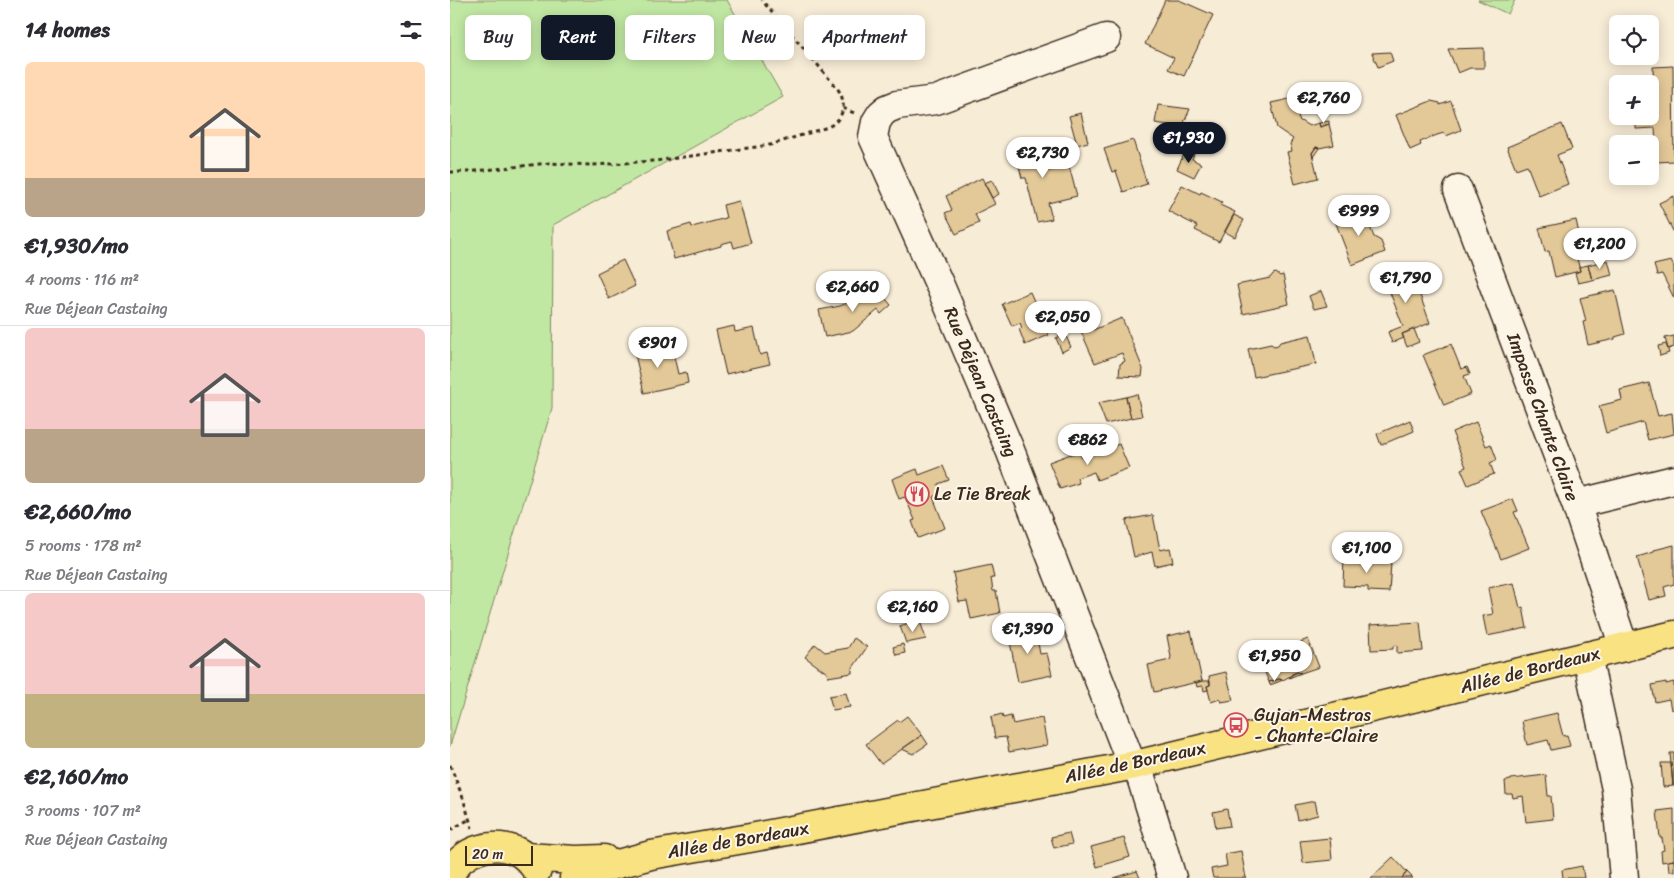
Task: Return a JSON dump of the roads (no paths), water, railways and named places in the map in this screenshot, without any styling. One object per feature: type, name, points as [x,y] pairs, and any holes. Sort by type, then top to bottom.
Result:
[{"type":"main road","name":"Allée de Bordeaux","points":[[574,878],[592,871],[651,856],[1135,765],[1674,635]]},
{"type":"main road","points":[[450,876],[462,859],[478,849],[486,847],[503,846],[519,852],[534,868]]},
{"type":"main road","name":"Allée de Bordeaux","points":[[534,868],[576,860],[651,856]]},
{"type":"street","name":"Rue Déjean Castaing","points":[[1106,38],[936,100],[897,105],[887,109],[880,114],[873,130],[873,137],[941,288],[1010,450],[1128,755],[1140,774],[1172,878]]},
{"type":"street","name":"Impasse Chante Claire","points":[[1458,190],[1576,504],[1624,647]]},
{"type":"street","points":[[1576,504],[1674,480]]},
{"type":"street","points":[[1586,656],[1616,789],[1624,878]]},
{"type":"place","name":"Le Tie Break","points":[[917,494]]},
{"type":"place","name":"Gujan-Mestras - Chante-Claire","points":[[1236,725]]}]
